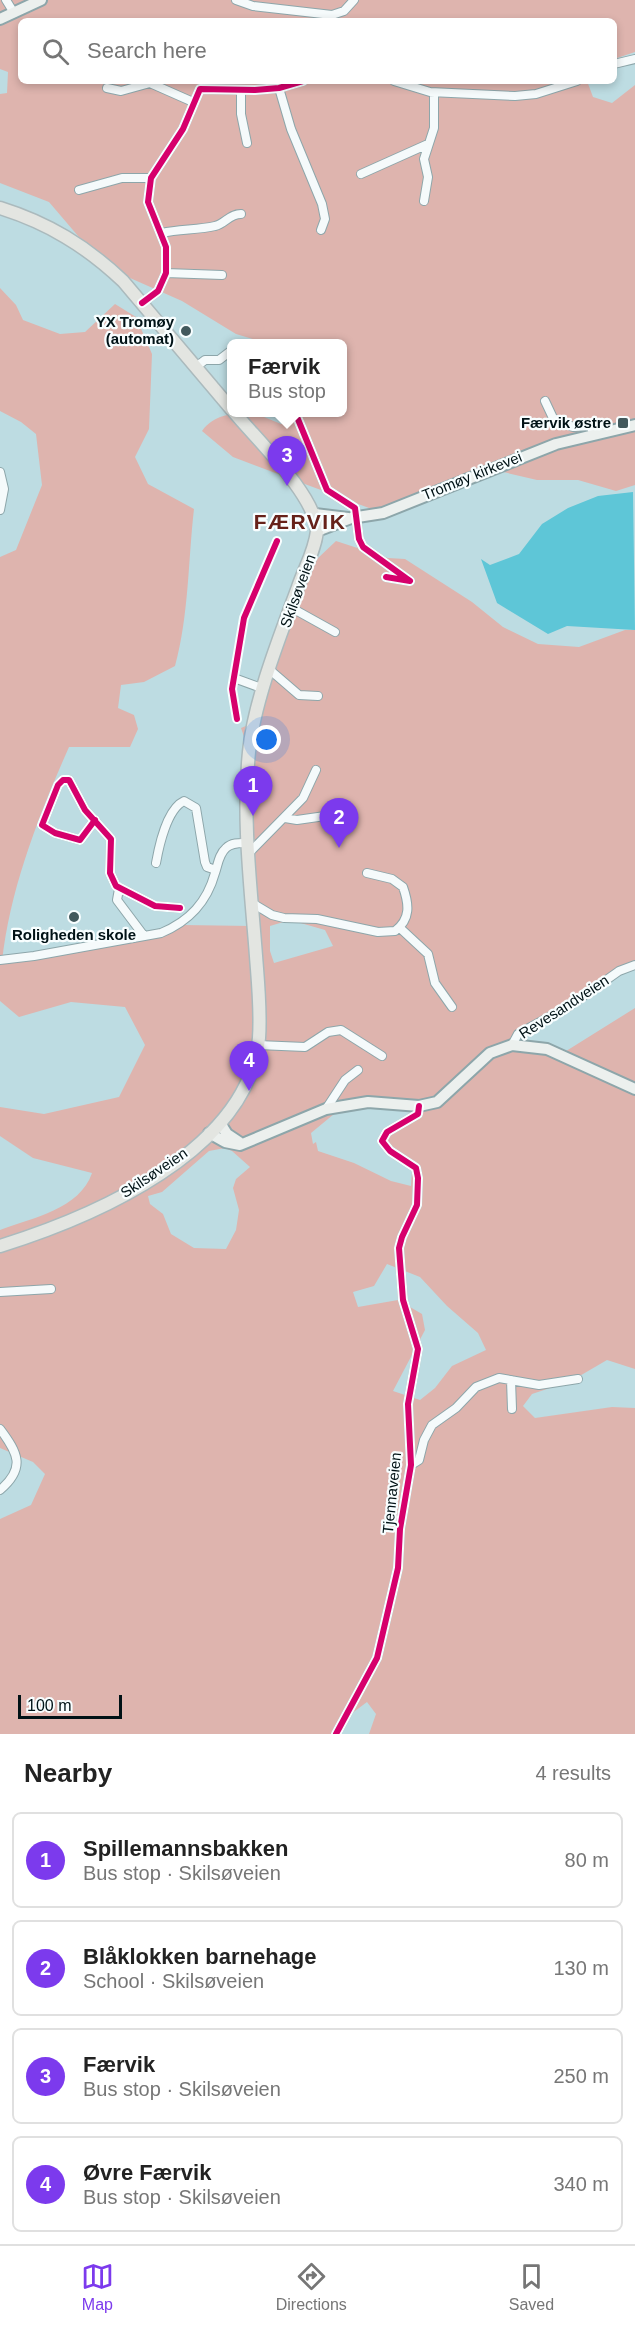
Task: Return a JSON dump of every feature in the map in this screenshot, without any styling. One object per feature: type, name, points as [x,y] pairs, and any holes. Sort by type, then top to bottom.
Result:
[{"type":"main road","points":[[0,19],[41,0]]},
{"type":"main road","name":"Skilsøveien","points":[[0,208],[39,222],[72,240],[108,267],[142,303],[227,404]]},
{"type":"main road","name":"Skilsøveien","points":[[0,1246],[74,1219],[134,1189],[176,1161],[220,1123],[246,1085],[258,1045],[260,1019],[247,793],[249,748],[264,689],[290,608],[320,530],[318,515],[303,494],[238,417]]},
{"type":"main road","name":"Tromøy kirkevei","points":[[320,530],[354,518],[383,513],[520,456],[593,434],[635,425]]},
{"type":"main road","name":"Tromøy kirkevei","points":[[318,515],[354,518]]},
{"type":"main road","name":"Revesandveien","points":[[245,1144],[326,1109],[368,1102],[419,1106],[437,1102],[490,1053],[512,1045],[547,1049],[635,1089]]},
{"type":"main road","points":[[220,1123],[227,1134],[245,1144]]},
{"type":"main road","points":[[209,1133],[232,1144],[245,1144]]},
{"type":"street","points":[[6,0],[14,13]]},
{"type":"street","points":[[236,0],[248,5],[326,15],[344,11],[354,0]]},
{"type":"street","points":[[617,63],[635,59]]},
{"type":"street","points":[[106,88],[121,91],[133,90],[148,84]]},
{"type":"street","points":[[152,84],[193,102]]},
{"type":"street","points":[[142,303],[158,291],[166,273],[167,256],[162,233],[148,202],[151,178],[183,129],[200,88],[241,90],[279,88],[293,84]]},
{"type":"street","points":[[404,84],[434,93],[515,96],[536,94],[568,84]]},
{"type":"street","points":[[279,88],[291,129],[322,204],[325,219],[321,230]]},
{"type":"street","points":[[241,90],[247,143]]},
{"type":"street","points":[[424,201],[428,177],[424,159],[434,128],[434,93]]},
{"type":"street","points":[[361,174],[428,144]]},
{"type":"street","points":[[79,190],[122,178],[151,178]]},
{"type":"street","points":[[162,233],[184,228],[215,226],[232,215],[240,214]]},
{"type":"street","points":[[166,273],[222,275]]},
{"type":"street","points":[[196,368],[205,360],[219,360],[227,353]]},
{"type":"street","points":[[546,401],[553,418],[573,428],[591,426],[593,434]]},
{"type":"street","points":[[297,417],[327,490],[355,508],[354,518],[363,547],[410,581],[386,577]]},
{"type":"street","points":[[0,472],[4,489],[0,510]]},
{"type":"street","points":[[290,608],[335,632]]},
{"type":"street","points":[[270,670],[299,695],[318,696]]},
{"type":"street","points":[[234,678],[264,689]]},
{"type":"street","points":[[0,960],[144,936],[173,928],[192,915],[207,896],[220,856],[228,846],[249,848],[285,819],[303,798],[316,770]]},
{"type":"street","points":[[95,820],[80,840],[43,828],[44,818],[60,782],[69,780],[79,800],[105,830],[113,844],[110,873],[119,889],[155,906],[180,908]]},
{"type":"street","points":[[156,863],[161,835],[177,806],[184,801],[196,808],[205,862],[207,867],[216,870]]},
{"type":"street","points":[[285,819],[297,820],[339,814],[346,818],[348,826]]},
{"type":"street","points":[[252,903],[272,915],[284,918],[317,919],[378,932],[395,931],[400,928],[408,911],[403,887],[392,879],[367,873]]},
{"type":"street","points":[[119,889],[117,900],[144,936]]},
{"type":"street","points":[[400,928],[428,954],[435,982],[452,1007]]},
{"type":"street","name":"Revesandveien","points":[[512,1045],[519,1034],[571,1005],[619,971],[635,965]]},
{"type":"street","points":[[258,1045],[305,1047],[328,1032],[341,1030],[382,1056]]},
{"type":"street","points":[[326,1109],[345,1080],[358,1070]]},
{"type":"street","name":"Tjennaveien","points":[[336,1734],[377,1658],[398,1568],[403,1510],[411,1465],[408,1404],[418,1349],[403,1300],[399,1248],[417,1205],[418,1178],[416,1168],[390,1151],[382,1140],[387,1132],[418,1114],[419,1106]]},
{"type":"street","points":[[0,1292],[51,1289]]},
{"type":"street","points":[[411,1465],[418,1460],[424,1440],[432,1425],[456,1408],[476,1387],[499,1378],[539,1385],[578,1379]]},
{"type":"street","points":[[510,1380],[512,1409]]},
{"type":"street","points":[[0,1429],[16,1456],[18,1464],[15,1475],[0,1490]]},
{"type":"shaded area","points":[[0,0],[635,0],[635,52],[617,58],[617,18],[18,18],[18,84],[588,84],[593,97],[612,103],[635,85],[635,485],[616,491],[578,480],[537,480],[499,471],[385,514],[233,457],[202,431],[214,420],[227,415],[227,417],[264,417],[281,424],[298,417],[347,417],[347,339],[253,339],[236,334],[182,301],[130,278],[96,257],[49,202],[0,183],[0,94],[7,93],[8,72],[0,69]]},
{"type":"shaded area","points":[[0,288],[16,305],[23,320],[60,334],[85,332],[115,304],[136,317],[152,354],[149,429],[135,457],[148,484],[194,509],[186,608],[175,666],[144,682],[121,685],[118,708],[134,715],[138,729],[130,747],[69,747],[27,852],[12,907],[2,962],[182,925],[252,926],[248,748],[241,728],[248,725],[297,594],[317,559],[336,541],[388,558],[405,559],[472,602],[503,627],[538,644],[579,647],[625,630],[635,630],[635,966],[596,985],[513,1039],[563,1053],[635,1008],[635,1369],[607,1360],[571,1381],[532,1394],[523,1406],[535,1418],[612,1407],[635,1408],[635,1734],[369,1734],[376,1714],[367,1702],[347,1717],[339,1734],[0,1734],[0,1519],[31,1505],[45,1474],[33,1462],[0,1448],[0,1230],[66,1204],[86,1185],[92,1173],[33,1158],[0,1136],[0,1107],[44,1114],[119,1097],[145,1045],[125,1007],[71,1002],[19,1017],[0,1001],[0,557],[16,550],[42,485],[36,434],[21,422],[0,411]],"holes":[[[290,920],[325,930],[333,946],[274,963],[270,951],[270,926]],[[373,1104],[415,1110],[385,1134],[380,1145],[412,1171],[411,1186],[391,1181],[354,1163],[318,1151],[316,1142],[313,1144],[311,1133],[334,1114]],[[225,1148],[232,1151],[250,1167],[236,1179],[233,1188],[239,1210],[236,1230],[226,1249],[194,1248],[171,1234],[163,1214],[150,1204],[148,1196],[162,1192],[209,1151]],[[387,1264],[420,1277],[447,1306],[478,1333],[486,1350],[452,1366],[435,1388],[420,1400],[393,1391],[425,1330],[422,1314],[398,1300],[358,1307],[353,1292],[374,1286]]]},
{"type":"water","points":[[633,492],[635,630],[567,626],[548,634],[497,603],[481,559],[490,565],[519,554],[542,524],[568,508],[598,496]]},
{"type":"cycle path","points":[[142,303],[158,291],[166,273],[166,247],[148,202],[151,178],[183,129],[200,89],[255,90],[293,84]]},
{"type":"cycle path","points":[[297,417],[327,490],[355,508],[359,539],[363,547],[410,581],[386,577]]},
{"type":"cycle path","points":[[237,719],[232,689],[244,618],[277,541]]},
{"type":"cycle path","points":[[95,820],[80,840],[55,833],[42,825],[58,785],[63,780],[69,780],[85,810],[111,839],[110,873],[116,886],[155,906],[180,908]]},
{"type":"cycle path","points":[[336,1734],[377,1658],[398,1568],[400,1529],[411,1465],[408,1404],[418,1349],[403,1300],[399,1248],[417,1205],[418,1178],[416,1168],[390,1151],[382,1141],[387,1132],[418,1114],[419,1106]]},
{"type":"place","name":"YX Tromøy (automat)","points":[[186,331]]},
{"type":"place","name":"Færvik østre","points":[[623,423]]},
{"type":"place","name":"Færvik","points":[[287,486]]},
{"type":"place","name":"Spillemannsbakken","points":[[253,816]]},
{"type":"place","name":"Blåklokken barnehage","points":[[339,848]]},
{"type":"place","name":"Roligheden skole","points":[[74,917]]},
{"type":"place","name":"Øvre Færvik","points":[[249,1091]]},
{"type":"district","name":"FÆRVIK","points":[[300,522]]}]
